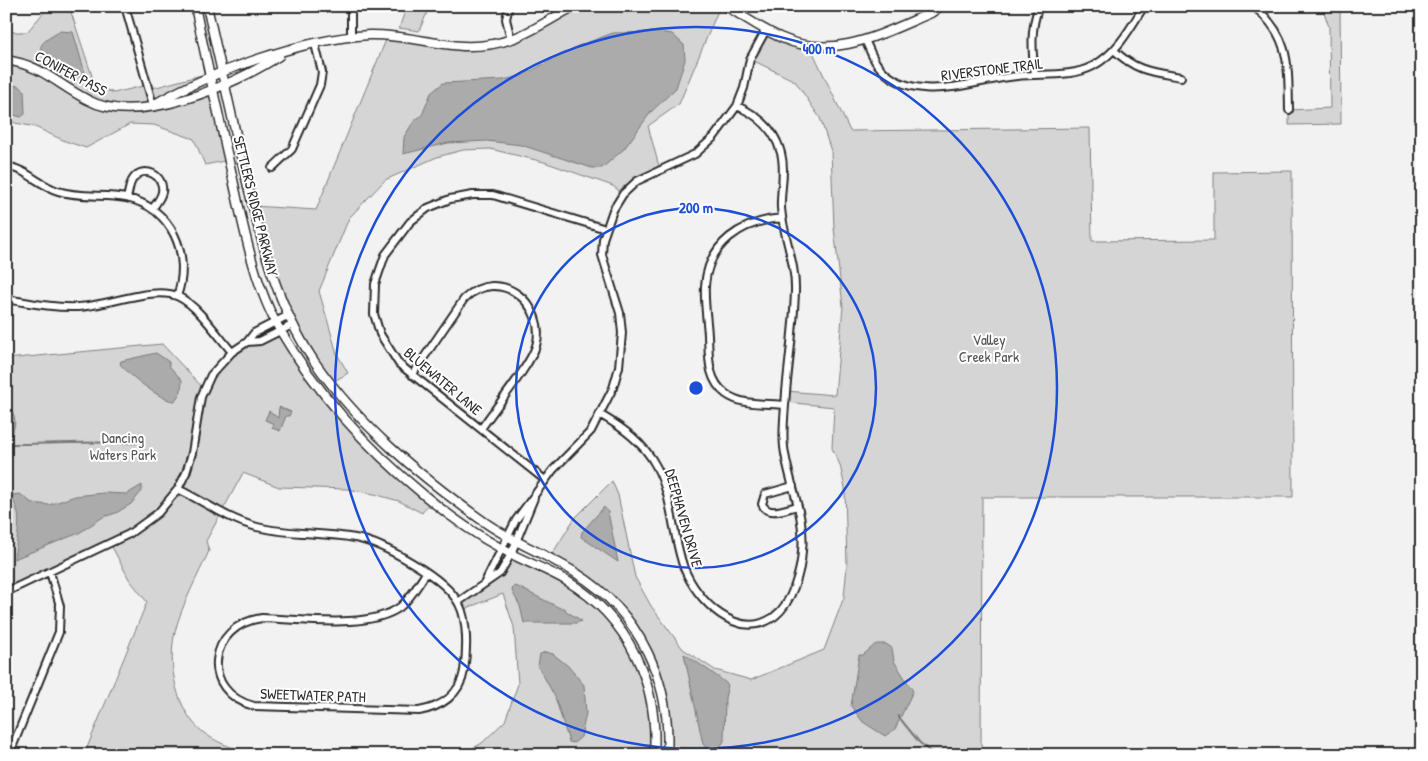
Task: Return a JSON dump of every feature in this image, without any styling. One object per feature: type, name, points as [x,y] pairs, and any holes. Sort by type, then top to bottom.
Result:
[{"type":"street","points":[[125,6],[154,106]]},
{"type":"street","name":"SETTLERS RIDGE PARKWAY","points":[[195,6],[243,224],[258,277],[280,331],[327,399],[383,458],[424,495],[502,549],[568,582],[591,598],[620,629],[640,662],[649,688],[654,715],[654,755]]},
{"type":"street","name":"SETTLERS RIDGE PARKWAY","points":[[207,6],[265,256],[287,316],[314,361],[343,398],[416,471],[516,542],[586,579],[608,597],[630,622],[651,657],[667,714],[667,755]]},
{"type":"street","points":[[351,6],[351,37]]},
{"type":"street","points":[[508,6],[506,19],[511,39]]},
{"type":"street","name":"CONIFER PASS","points":[[154,106],[245,63],[316,44],[351,37],[400,36],[463,46],[488,45],[511,39],[538,28],[576,6]]},
{"type":"street","points":[[725,6],[793,43],[814,47],[840,47],[865,40],[931,13],[941,6]]},
{"type":"street","points":[[1035,75],[1032,27],[1039,6]]},
{"type":"street","name":"RIVERSTONE TRAIL","points":[[865,40],[876,63],[885,72],[899,81],[918,88],[933,89],[993,78],[1078,72],[1092,66],[1114,50],[1144,6]]},
{"type":"street","points":[[1253,6],[1275,28],[1286,53],[1289,110]]},
{"type":"street","points":[[484,584],[516,520],[545,480],[591,431],[601,415],[617,376],[622,333],[620,313],[602,255],[606,229],[613,210],[623,194],[637,180],[695,154],[714,137],[737,106],[744,88],[750,59],[766,30]]},
{"type":"street","points":[[272,168],[292,149],[320,85],[322,72],[316,44]]},
{"type":"street","points":[[1114,50],[1126,62],[1138,69],[1181,76]]},
{"type":"street","name":"CONIFER PASS","points":[[6,60],[43,71],[88,100],[106,107],[134,109],[185,100],[212,90],[257,69],[284,53]]},
{"type":"street","name":"DEEPHAVEN DRIVE","points":[[601,415],[631,435],[656,466],[664,484],[688,576],[715,609],[731,621],[745,625],[761,623],[775,616],[785,604],[798,573],[802,552],[802,531],[798,506],[784,448],[785,405],[795,284],[782,218],[784,170],[781,153],[773,134],[762,121],[737,106]]},
{"type":"street","points":[[6,166],[18,169],[58,191],[80,195],[127,198],[152,209],[171,228],[181,251],[183,273],[178,296]]},
{"type":"street","points":[[127,198],[131,183],[137,175],[146,172],[156,175],[162,184],[162,193],[152,209]]},
{"type":"street","name":"BLUEWATER LANE","points":[[545,480],[412,375],[392,356],[380,334],[374,314],[375,284],[385,255],[410,222],[428,208],[450,199],[493,194],[606,229]]},
{"type":"street","points":[[782,218],[750,223],[733,232],[714,253],[705,286],[709,367],[715,382],[726,394],[738,401],[785,405]]},
{"type":"street","points":[[412,375],[464,299],[472,292],[480,287],[492,284],[512,290],[530,309],[535,319],[538,333],[536,347],[481,429]]},
{"type":"street","points":[[6,299],[78,307],[109,304],[153,293],[178,296],[193,307],[232,352]]},
{"type":"street","points":[[6,592],[139,529],[168,503],[178,490],[191,458],[201,398],[212,375],[232,352],[247,342],[254,333],[287,316]]},
{"type":"street","points":[[247,342],[260,341],[292,325]]},
{"type":"street","points":[[793,486],[766,494],[762,504],[766,510],[772,512],[798,506]]},
{"type":"street","points":[[178,490],[223,515],[257,527],[289,532],[344,536],[368,541],[401,556],[426,573],[458,602],[493,580],[500,573],[530,512],[534,497]]},
{"type":"street","points":[[9,755],[59,632],[60,606],[50,572]]},
{"type":"street","name":"SWEETWATER PATH","points":[[426,573],[403,604],[375,619],[357,621],[262,618],[252,619],[234,627],[221,643],[217,653],[216,663],[224,686],[237,699],[254,706],[419,711],[430,709],[450,697],[462,680],[465,661],[464,625],[458,602]]},
{"type":"green space","points":[[49,6],[69,6],[95,85],[114,93],[147,85],[149,89],[209,73],[229,160],[205,165],[194,139],[154,125],[130,124],[86,148],[65,141],[35,127],[6,121],[6,32],[27,32]]},
{"type":"green space","points":[[407,6],[430,6],[419,31],[399,28]]},
{"type":"green space","points":[[575,6],[720,6],[679,104],[648,126],[660,170],[649,174],[623,194],[613,186],[544,162],[490,149],[463,150],[437,157],[385,180],[349,218],[319,291],[337,354],[348,373],[331,383],[287,316],[253,206],[316,210],[388,35],[449,44],[503,41]]},
{"type":"green space","points":[[1322,6],[1340,6],[1341,124],[1289,125],[1289,110],[1330,108],[1329,27]]},
{"type":"green space","name":"Valley Creek Park","points":[[766,30],[810,46],[850,131],[1090,128],[1092,241],[1214,240],[1214,172],[1292,171],[1293,497],[982,497],[981,755],[666,755],[667,727],[656,671],[619,608],[549,559],[574,519],[612,481],[618,495],[635,577],[651,606],[683,649],[715,670],[751,680],[824,650],[844,597],[847,566],[845,488],[840,465],[832,448],[834,407],[785,402],[786,391],[835,395],[843,306],[834,228],[831,151],[820,118],[795,81],[750,59]]},
{"type":"green space","name":"Dancing Waters Park","points":[[280,331],[327,399],[383,458],[431,500],[422,513],[399,501],[374,494],[348,489],[279,487],[243,473],[206,541],[209,551],[185,602],[175,632],[172,658],[173,672],[180,700],[194,724],[204,733],[221,743],[240,750],[279,755],[84,755],[147,602],[129,579],[110,543],[6,592],[6,359],[162,344],[204,389],[219,366],[236,351]]},
{"type":"green space","points":[[511,554],[551,572],[610,617],[645,675],[654,755],[461,755],[482,743],[505,721],[518,684],[514,627],[503,594],[462,610],[458,602],[493,580]]},
{"type":"shaded area","points":[[60,31],[73,32],[85,73],[83,78],[50,60],[41,50],[44,41]]},
{"type":"shaded area","points":[[660,32],[672,34],[684,45],[685,60],[676,88],[651,112],[624,149],[602,168],[592,168],[521,145],[487,141],[448,143],[403,154],[404,137],[414,121],[422,115],[431,93],[443,83],[503,80],[521,76],[578,46],[613,33]]},
{"type":"shaded area","points":[[6,85],[19,86],[24,90],[25,114],[21,117],[6,113]]},
{"type":"shaded area","points":[[156,353],[169,362],[169,366],[182,380],[181,391],[175,401],[154,392],[137,380],[120,364],[121,361]]},
{"type":"shaded area","points":[[6,405],[11,409],[15,424],[6,445]]},
{"type":"shaded area","points":[[279,407],[291,412],[289,416],[286,416],[280,431],[272,428],[274,424],[265,420],[269,411],[278,418]]},
{"type":"shaded area","points":[[142,485],[142,491],[131,504],[116,513],[103,517],[79,533],[14,559],[19,519],[18,512],[11,498],[13,495],[20,494],[32,503],[49,505],[75,496],[104,493],[127,494]]},
{"type":"shaded area","points":[[604,507],[608,512],[618,562],[581,537],[582,532]]},
{"type":"shaded area","points":[[516,586],[560,608],[565,608],[566,611],[582,621],[576,623],[524,623],[520,606],[512,591],[513,587]]},
{"type":"shaded area","points":[[876,644],[886,644],[892,648],[894,661],[913,691],[895,729],[885,736],[863,722],[851,706],[859,655],[863,655]]},
{"type":"shaded area","points":[[546,652],[553,654],[568,666],[584,685],[586,713],[581,737],[574,743],[569,742],[555,697],[538,666],[540,654]]},
{"type":"shaded area","points":[[684,654],[728,685],[725,698],[724,741],[718,750],[710,752],[703,744]]},
{"type":"waterway","points":[[7,444],[138,443]]},
{"type":"waterway","points":[[6,493],[11,496]]},
{"type":"waterway","points":[[898,716],[919,742],[934,755]]}]
